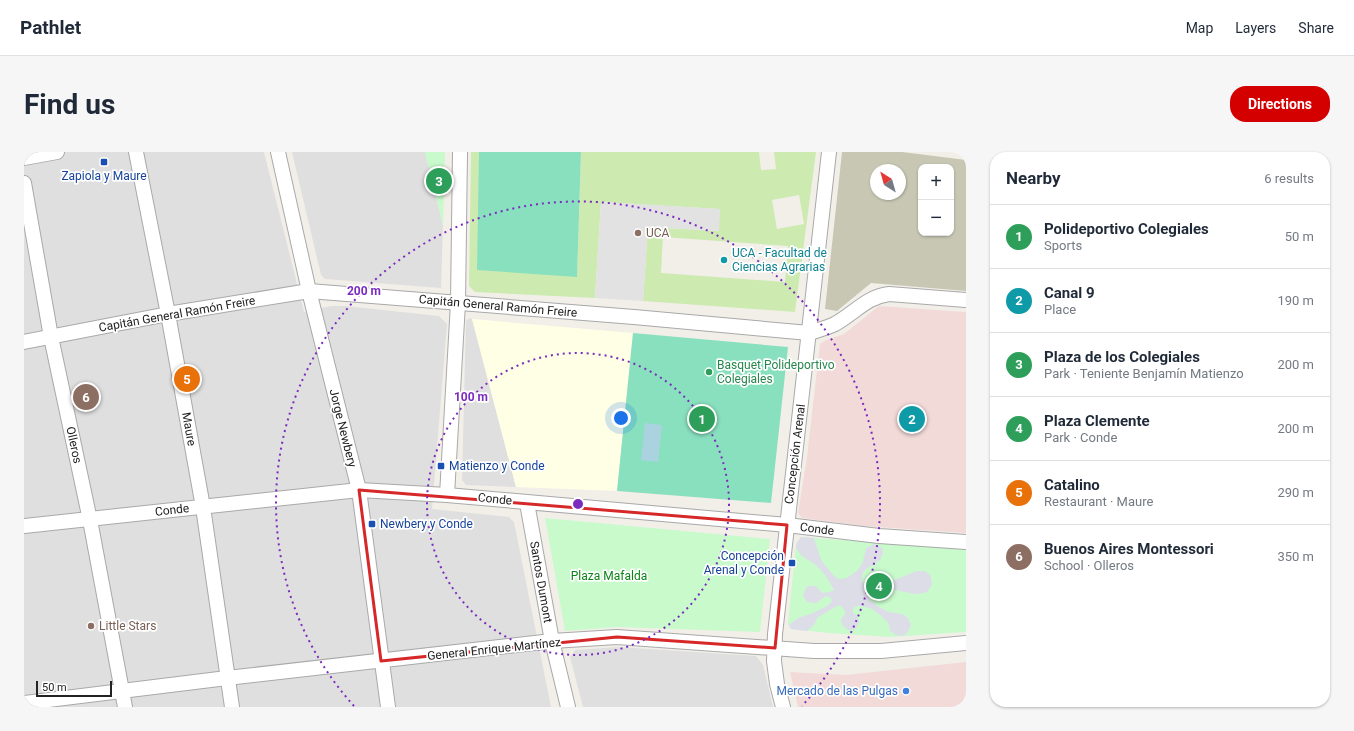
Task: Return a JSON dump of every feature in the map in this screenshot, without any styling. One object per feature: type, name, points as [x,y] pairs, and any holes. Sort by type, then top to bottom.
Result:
[{"type":"street","points":[[24,158],[57,152]]},
{"type":"street","name":"Maure","points":[[136,152],[168,314],[203,507],[232,707]]},
{"type":"street","name":"Jorge Newbery","points":[[278,152],[309,291],[359,490],[388,707]]},
{"type":"street","points":[[447,495],[458,303],[460,152]]},
{"type":"street","name":"Concepción Arenal","points":[[783,707],[777,684],[774,661],[775,634],[829,152]]},
{"type":"street","name":"Olleros","points":[[24,183],[51,337],[90,520],[125,707]]},
{"type":"street","name":"Capitán General Ramón Freire","points":[[24,342],[168,314],[309,291],[809,333],[829,327],[879,295],[889,294],[966,300]]},
{"type":"street","name":"Conde","points":[[24,526],[359,490],[447,495],[787,525],[879,536],[966,542]]},
{"type":"street","name":"Santos Dumont","points":[[527,503],[552,642],[568,707]]},
{"type":"street","name":"General Enrique Martínez","points":[[24,703],[227,678],[552,642],[618,637],[814,651],[881,651],[966,643]]},
{"type":"highlighted area","points":[[359,490],[787,525],[775,648],[617,637],[381,661]]},
{"type":"shaded area","points":[[24,152],[264,152],[304,312],[331,306],[345,306],[439,316],[447,324],[432,509],[509,517],[514,522],[551,707],[24,707]]},
{"type":"shaded area","points":[[292,152],[425,152],[443,225],[441,288],[325,279],[321,275]]},
{"type":"shaded area","points":[[842,152],[902,152],[966,160],[966,291],[871,283],[837,311],[825,309]]},
{"type":"shaded area","points":[[601,202],[720,209],[719,231],[648,227],[643,301],[595,298]]},
{"type":"shaded area","points":[[879,306],[966,312],[966,533],[863,526],[802,518],[798,513],[807,457],[820,344],[826,340],[844,334]]},
{"type":"shaded area","points":[[470,318],[472,319],[516,487],[466,485],[462,480],[466,321]]},
{"type":"shaded area","points":[[472,319],[633,333],[617,491],[516,487]]},
{"type":"shaded area","points":[[801,537],[814,538],[823,563],[838,579],[847,578],[858,570],[862,564],[866,549],[874,544],[882,548],[883,554],[880,560],[864,571],[862,581],[865,585],[873,586],[892,581],[917,571],[925,571],[929,574],[932,585],[927,592],[914,594],[891,589],[873,591],[869,595],[869,599],[877,606],[889,612],[902,614],[908,618],[911,625],[908,632],[903,636],[896,635],[890,631],[889,624],[880,615],[872,609],[861,606],[853,608],[853,613],[857,616],[859,622],[856,628],[853,630],[848,630],[842,625],[841,619],[846,613],[839,605],[818,617],[814,625],[807,631],[791,629],[789,625],[798,618],[827,606],[832,601],[830,597],[826,596],[816,603],[807,602],[803,595],[808,586],[817,587],[822,593],[834,590],[826,576],[817,566],[801,555],[796,548],[796,544]]},
{"type":"shaded area","points":[[618,647],[756,656],[763,665],[773,707],[583,707],[570,657],[575,650]]},
{"type":"shaded area","name":"Mercado de las Pulgas","points":[[966,662],[966,707],[798,707],[790,672],[845,675]]},
{"type":"green space","points":[[425,152],[445,152],[443,225]]},
{"type":"green space","points":[[471,152],[479,152],[479,200],[577,277],[581,152],[759,152],[761,170],[776,169],[774,152],[816,152],[795,312],[643,301],[648,227],[718,231],[720,209],[601,202],[595,298],[475,292],[469,286]],"holes":[[[799,195],[804,224],[777,229],[772,200]],[[663,237],[788,246],[785,282],[661,273]]]},
{"type":"green space","points":[[479,152],[581,152],[577,277],[477,270]]},
{"type":"green space","points":[[633,333],[788,347],[771,503],[617,491]]},
{"type":"green space","name":"Plaza Mafalda","points":[[545,518],[770,539],[760,632],[617,627],[565,631]]},
{"type":"green space","points":[[801,537],[966,549],[966,632],[890,637],[791,629],[788,624],[796,544]]},
{"type":"water","points":[[645,423],[662,425],[658,462],[641,460]]},
{"type":"place","name":"Zapiola y Maure","points":[[104,162]]},
{"type":"place","name":"Plaza de los Colegiales","points":[[439,181]]},
{"type":"place","name":"UCA","points":[[638,233]]},
{"type":"place","name":"UCA - Facultad de Ciencias Agrarias","points":[[724,260]]},
{"type":"place","name":"Basquet Polideportivo Colegiales","points":[[709,372]]},
{"type":"place","name":"Catalino","points":[[187,379]]},
{"type":"place","name":"Buenos Aires Montessori","points":[[86,397]]},
{"type":"place","name":"Polideportivo Colegiales","points":[[702,419]]},
{"type":"place","name":"Canal 9","points":[[912,419]]},
{"type":"place","name":"Matienzo y Conde","points":[[441,466]]},
{"type":"place","name":"Newbery y Conde","points":[[372,524]]},
{"type":"place","name":"Concepción Arenal y Conde","points":[[792,563]]},
{"type":"place","name":"Plaza Clemente","points":[[879,586]]},
{"type":"place","name":"Little Stars","points":[[91,626]]},
{"type":"place","name":"Mercado de las Pulgas","points":[[906,691]]}]
